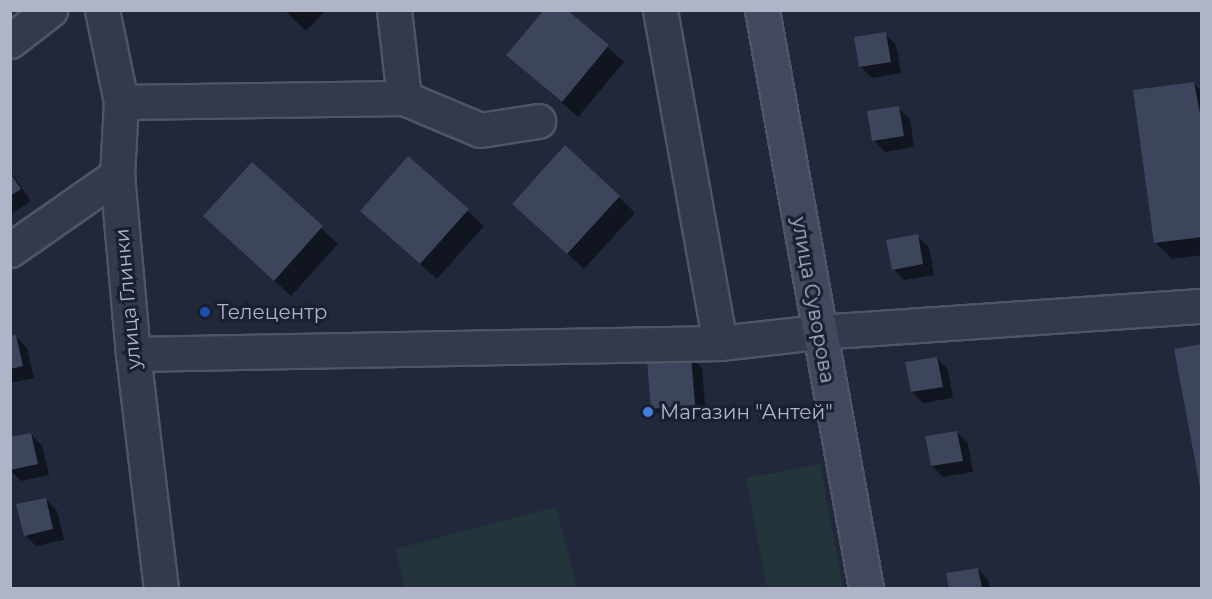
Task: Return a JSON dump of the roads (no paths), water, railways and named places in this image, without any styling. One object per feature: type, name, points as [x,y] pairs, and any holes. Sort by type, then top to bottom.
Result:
[{"type":"street","points":[[10,41],[50,10]]},
{"type":"street","name":"улица Глинки","points":[[102,10],[121,102],[117,175],[133,354],[161,588]]},
{"type":"street","points":[[394,10],[404,98]]},
{"type":"street","points":[[660,10],[720,343]]},
{"type":"street","name":"улица Суворова","points":[[762,10],[818,332],[866,588]]},
{"type":"street","points":[[121,102],[404,98],[480,130],[538,121]]},
{"type":"street","points":[[10,250],[117,175]]},
{"type":"street","points":[[133,354],[720,343],[818,332],[1202,306]]},
{"type":"place","name":"Телецентр","points":[[205,312]]},
{"type":"place","name":"Магазин \"Антей\"","points":[[648,412]]}]
